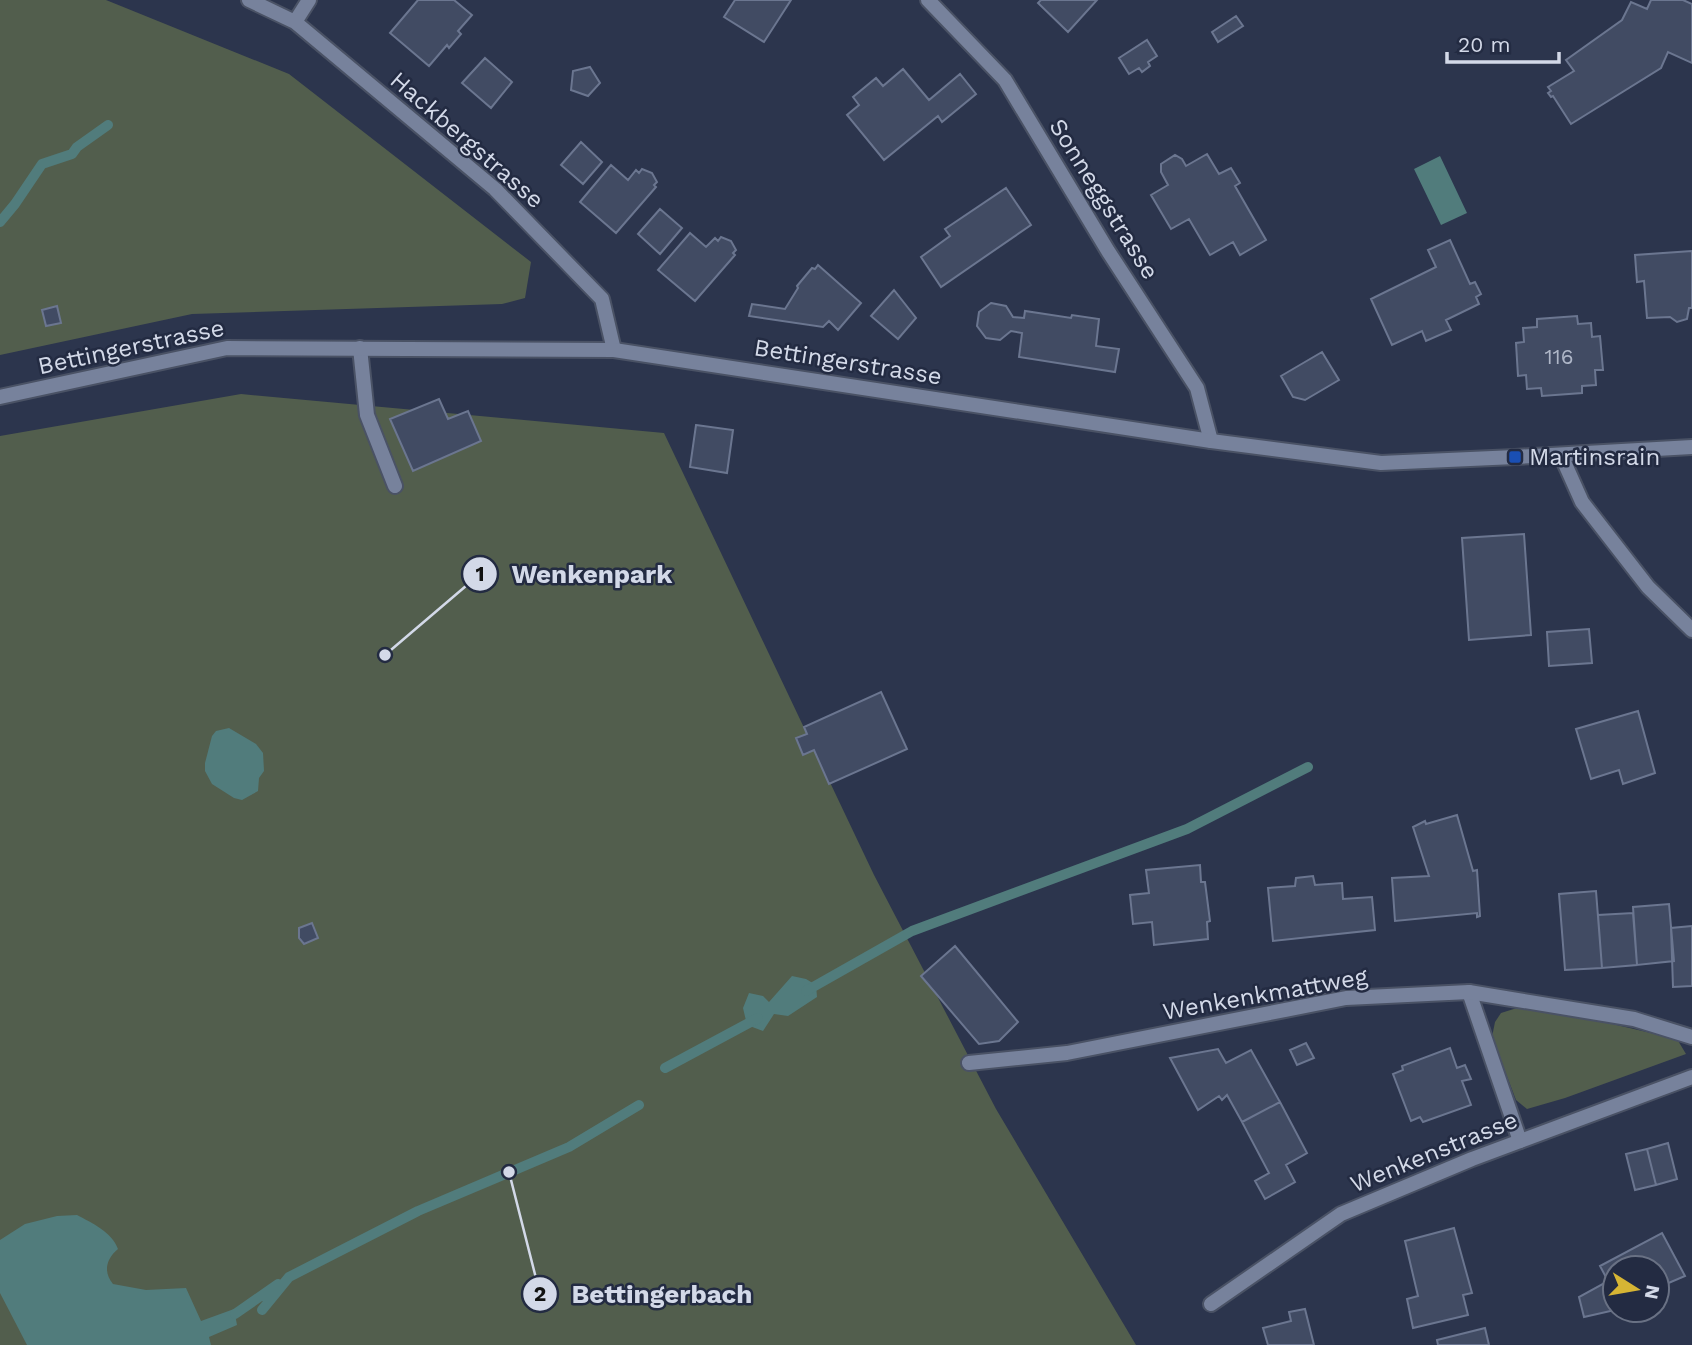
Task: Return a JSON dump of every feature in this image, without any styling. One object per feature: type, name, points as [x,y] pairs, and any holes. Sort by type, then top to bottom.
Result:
[{"type":"street","name":"Hackbergstrasse","points":[[249,0],[295,22],[495,189],[602,299],[614,350]]},
{"type":"street","points":[[295,22],[309,0]]},
{"type":"street","name":"Sonneggstrasse","points":[[928,0],[1005,80],[1108,251],[1197,388],[1211,441]]},
{"type":"street","name":"Bettingerstrasse","points":[[0,397],[227,348],[614,350],[1211,441],[1381,463],[1692,447]]},
{"type":"street","points":[[360,348],[367,415],[396,486]]},
{"type":"street","points":[[1561,455],[1582,502],[1648,587],[1692,630]]},
{"type":"street","points":[[1469,992],[1520,1141]]},
{"type":"street","name":"Wenkenkmattweg","points":[[969,1063],[1067,1053],[1346,998],[1469,992],[1634,1019],[1692,1037]]},
{"type":"street","name":"Wenkenstrasse","points":[[1211,1304],[1341,1214],[1520,1141],[1692,1077]]},
{"type":"shaded area","points":[[0,0],[106,0],[289,74],[531,262],[525,298],[502,304],[192,314],[0,355]]},
{"type":"shaded area","points":[[1440,156],[1467,213],[1441,225],[1414,169]]},
{"type":"shaded area","points":[[241,394],[664,433],[874,875],[996,1109],[1136,1345],[0,1345],[0,436]]},
{"type":"shaded area","points":[[229,728],[256,744],[263,753],[264,771],[259,778],[258,791],[242,800],[212,784],[205,771],[212,736],[216,731]]},
{"type":"shaded area","points":[[792,976],[806,979],[816,985],[817,997],[788,1016],[774,1014],[763,1031],[747,1025],[743,1008],[749,993],[763,996],[769,1002]]},
{"type":"shaded area","points":[[1520,1007],[1595,1020],[1677,1039],[1686,1054],[1527,1109],[1516,1100],[1492,1037],[1495,1022],[1501,1013]]},
{"type":"shaded area","points":[[77,1215],[101,1229],[115,1243],[118,1249],[107,1266],[113,1284],[146,1290],[186,1288],[201,1321],[234,1309],[237,1325],[209,1337],[211,1345],[27,1345],[0,1293],[0,1240],[25,1224],[57,1216]]},
{"type":"building","points":[[418,0],[454,0],[472,15],[458,31],[461,34],[449,48],[447,45],[429,66],[390,33]]},
{"type":"building","points":[[735,0],[791,0],[764,42],[724,17]]},
{"type":"building","points":[[1041,0],[1097,0],[1068,32],[1038,3]]},
{"type":"building","points":[[1651,0],[1683,0],[1692,4],[1692,63],[1668,52],[1661,68],[1571,124],[1553,96],[1548,93],[1551,91],[1548,87],[1574,71],[1566,60],[1622,20],[1631,2],[1647,9]]},
{"type":"building","points":[[1236,16],[1243,26],[1218,42],[1212,32]]},
{"type":"building","points":[[1147,40],[1157,56],[1148,62],[1150,66],[1142,72],[1139,68],[1129,74],[1119,58]]},
{"type":"building","points":[[485,58],[512,82],[491,108],[462,83]]},
{"type":"building","points":[[590,67],[600,83],[588,96],[571,90],[573,71]]},
{"type":"building","points":[[903,69],[929,100],[960,74],[976,94],[942,122],[938,116],[884,160],[847,115],[859,105],[853,97],[876,78],[883,86]]},
{"type":"building","points":[[581,142],[602,162],[583,184],[561,165]]},
{"type":"building","points":[[1207,154],[1219,174],[1231,168],[1240,183],[1235,186],[1266,240],[1240,255],[1233,242],[1210,255],[1189,219],[1171,229],[1151,195],[1168,185],[1161,172],[1161,164],[1175,155],[1182,159],[1186,166]]},
{"type":"building","points":[[611,165],[628,180],[636,170],[639,173],[642,169],[652,173],[657,182],[654,185],[656,187],[616,233],[580,202]]},
{"type":"building","points":[[1006,188],[1031,225],[941,287],[921,257],[950,236],[945,229]]},
{"type":"building","points":[[660,209],[682,228],[660,254],[638,234]]},
{"type":"building","points":[[690,233],[706,247],[715,238],[718,241],[721,237],[731,241],[736,250],[733,253],[735,255],[695,301],[658,270]]},
{"type":"building","points":[[1450,240],[1470,284],[1475,282],[1481,294],[1476,297],[1479,304],[1446,320],[1451,330],[1426,341],[1422,331],[1392,345],[1371,299],[1436,267],[1428,250]]},
{"type":"building","points":[[1692,251],[1692,308],[1689,308],[1687,319],[1677,322],[1670,317],[1647,318],[1644,281],[1637,282],[1635,255]]},
{"type":"building","points":[[818,265],[861,303],[838,330],[829,321],[823,327],[749,316],[752,304],[785,309],[797,286],[812,268],[815,269]]},
{"type":"building","points":[[894,290],[916,318],[898,339],[871,316]]},
{"type":"building","points":[[991,303],[1006,306],[1013,317],[1024,318],[1025,311],[1099,319],[1096,346],[1119,349],[1115,372],[1019,357],[1022,333],[1011,331],[1000,340],[986,338],[977,326],[979,312]]},
{"type":"building","points":[[57,306],[61,323],[46,326],[42,310]]},
{"type":"building","points":[[1577,316],[1578,324],[1591,323],[1592,337],[1600,336],[1603,370],[1595,370],[1596,385],[1582,386],[1582,393],[1542,396],[1541,388],[1527,389],[1526,375],[1518,376],[1516,343],[1524,342],[1523,328],[1537,327],[1537,319]]},
{"type":"building","points":[[1322,352],[1339,380],[1305,400],[1293,397],[1281,376]]},
{"type":"building","points":[[439,399],[448,419],[468,411],[481,441],[413,471],[390,419]]},
{"type":"building","points":[[696,425],[733,430],[727,473],[690,467]]},
{"type":"building","points":[[1524,534],[1531,635],[1469,640],[1462,538]]},
{"type":"building","points":[[1589,629],[1592,663],[1549,666],[1547,632]]},
{"type":"building","points":[[881,692],[907,749],[829,784],[814,750],[803,755],[796,738],[807,734],[804,727]]},
{"type":"building","points":[[1638,711],[1655,773],[1623,784],[1619,770],[1591,779],[1576,729]]},
{"type":"building","points":[[1457,815],[1473,871],[1477,870],[1480,916],[1477,917],[1477,913],[1395,921],[1392,878],[1429,876],[1413,827],[1425,821],[1426,824]]},
{"type":"building","points":[[1200,865],[1210,921],[1207,922],[1208,939],[1154,945],[1152,922],[1133,924],[1130,895],[1149,893],[1146,870]]},
{"type":"building","points":[[1313,876],[1315,885],[1342,883],[1343,899],[1372,897],[1375,930],[1273,941],[1268,888],[1295,886],[1296,878]]},
{"type":"building","points":[[1596,891],[1602,968],[1565,970],[1559,894]]},
{"type":"building","points":[[1669,904],[1674,961],[1637,965],[1633,907]]},
{"type":"building","points":[[1633,913],[1637,965],[1602,968],[1598,915]]},
{"type":"building","points":[[312,923],[318,938],[304,944],[299,938],[299,928]]},
{"type":"building","points":[[1692,926],[1692,986],[1673,987],[1671,928]]},
{"type":"building","points":[[955,946],[1018,1022],[999,1041],[979,1044],[921,976]]},
{"type":"building","points":[[1306,1043],[1314,1058],[1297,1065],[1290,1050]]},
{"type":"building","points":[[1450,1048],[1457,1068],[1465,1065],[1471,1079],[1462,1081],[1471,1105],[1423,1122],[1420,1117],[1411,1121],[1393,1074],[1403,1070],[1402,1066]]},
{"type":"building","points":[[1218,1049],[1226,1063],[1251,1050],[1280,1102],[1242,1122],[1227,1095],[1222,1100],[1219,1096],[1198,1110],[1170,1058]]},
{"type":"building","points":[[1280,1102],[1307,1153],[1286,1165],[1295,1182],[1265,1199],[1255,1181],[1269,1173],[1242,1122]]},
{"type":"building","points":[[1668,1143],[1677,1179],[1656,1185],[1647,1149]]},
{"type":"building","points":[[1647,1149],[1656,1185],[1635,1190],[1626,1154]]},
{"type":"building","points":[[1454,1228],[1472,1293],[1463,1295],[1468,1315],[1413,1328],[1407,1299],[1418,1296],[1405,1241]]},
{"type":"building","points":[[1662,1233],[1685,1276],[1671,1282],[1671,1254],[1623,1254]]},
{"type":"building","points":[[1601,1285],[1601,1313],[1584,1317],[1579,1297]]},
{"type":"building","points":[[1305,1309],[1314,1345],[1268,1345],[1263,1328],[1291,1321],[1289,1312]]},
{"type":"building","points":[[1485,1328],[1489,1345],[1438,1345],[1437,1340]]},
{"type":"waterway","points":[[0,222],[42,164],[72,154],[77,147],[108,125]]},
{"type":"waterway","points":[[806,991],[912,931],[1187,829],[1308,767]]},
{"type":"waterway","points":[[665,1068],[758,1018]]},
{"type":"waterway","points":[[262,1310],[289,1277],[418,1211],[569,1147],[639,1105]]},
{"type":"waterway","points":[[235,1314],[278,1284]]},
{"type":"place","name":"Martinsrain","points":[[1515,457]]},
{"type":"place","name":"Wenkenpark","points":[[385,655]]},
{"type":"place","name":"Bettingerbach","points":[[509,1172]]}]
